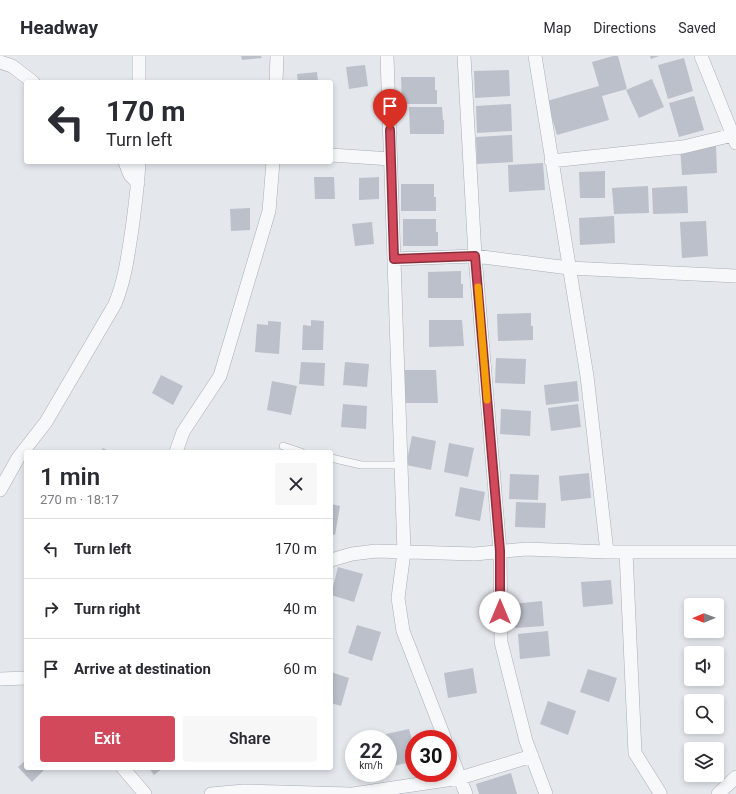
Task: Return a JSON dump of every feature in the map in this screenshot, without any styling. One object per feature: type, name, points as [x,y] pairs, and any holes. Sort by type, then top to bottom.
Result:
[{"type":"street","points":[[139,56],[139,80]]},
{"type":"street","points":[[276,80],[277,56]]},
{"type":"street","points":[[387,56],[404,552],[398,598],[403,631],[442,730]]},
{"type":"street","points":[[464,56],[475,256],[500,551],[501,642],[526,741],[546,794]]},
{"type":"street","points":[[534,56],[587,376],[607,552]]},
{"type":"street","points":[[551,161],[677,148],[734,139],[701,56]]},
{"type":"street","points":[[0,62],[12,66],[30,80]]},
{"type":"street","points":[[333,155],[391,159]]},
{"type":"street","points":[[126,164],[130,175],[138,183]]},
{"type":"street","points":[[24,450],[46,422],[115,304],[122,287],[126,269],[138,183],[139,164]]},
{"type":"street","points":[[177,450],[183,432],[220,376],[269,211],[273,164]]},
{"type":"street","points":[[394,259],[475,256],[569,268],[736,276]]},
{"type":"street","points":[[0,490],[24,450]]},
{"type":"street","points":[[333,559],[364,552],[475,554],[526,549],[607,552],[736,552]]},
{"type":"street","points":[[626,552],[635,753],[660,794]]},
{"type":"street","points":[[0,679],[24,678]]},
{"type":"street","points":[[353,794],[460,778],[532,756]]},
{"type":"street","points":[[125,770],[145,794]]},
{"type":"street","points":[[457,770],[466,794]]},
{"type":"street","points":[[718,794],[736,777]]},
{"type":"street","points":[[211,794],[244,791],[349,794]]},
{"type":"lane","points":[[283,446],[295,450]]},
{"type":"lane","points":[[333,458],[361,465],[401,466]]},
{"type":"building","points":[[241,56],[261,56],[262,58],[242,60]]},
{"type":"building","points":[[618,56],[627,89],[602,96],[609,120],[557,135],[547,101],[599,86],[592,62]]},
{"type":"building","points":[[650,56],[659,56],[651,59]]},
{"type":"building","points":[[684,58],[693,91],[668,99],[658,65]]},
{"type":"building","points":[[365,65],[368,86],[349,89],[346,67]]},
{"type":"building","points":[[509,70],[510,96],[475,98],[474,71]]},
{"type":"building","points":[[317,72],[318,80],[298,80],[297,74]]},
{"type":"building","points":[[401,77],[435,77],[437,104],[402,104]]},
{"type":"building","points":[[652,79],[664,107],[639,118],[626,90]]},
{"type":"building","points":[[694,96],[704,130],[679,137],[669,103]]},
{"type":"building","points":[[511,104],[512,131],[477,133],[476,106]]},
{"type":"building","points":[[409,107],[442,107],[444,134],[410,134]]},
{"type":"building","points":[[512,135],[513,162],[477,164],[476,137]]},
{"type":"building","points":[[716,146],[717,173],[682,175],[680,148]]},
{"type":"building","points":[[543,163],[545,190],[509,192],[508,165]]},
{"type":"building","points":[[605,171],[605,198],[580,198],[579,172]]},
{"type":"building","points":[[314,177],[334,177],[335,199],[315,199]]},
{"type":"building","points":[[379,177],[379,199],[359,200],[359,178]]},
{"type":"building","points":[[401,184],[434,184],[436,211],[401,211]]},
{"type":"building","points":[[648,186],[649,213],[614,214],[612,188]]},
{"type":"building","points":[[687,186],[688,213],[653,214],[652,188]]},
{"type":"building","points":[[250,208],[250,230],[231,231],[230,209]]},
{"type":"building","points":[[614,216],[615,243],[580,245],[579,218]]},
{"type":"building","points":[[403,219],[436,219],[438,246],[403,246]]},
{"type":"building","points":[[706,221],[708,256],[682,258],[680,222]]},
{"type":"building","points":[[372,222],[374,244],[355,246],[352,224]]},
{"type":"building","points":[[461,271],[463,298],[428,298],[428,272]]},
{"type":"building","points":[[531,313],[533,340],[498,341],[497,314]]},
{"type":"building","points":[[311,320],[324,321],[323,350],[302,350],[303,325],[311,326]]},
{"type":"building","points":[[429,320],[462,320],[464,346],[429,347]]},
{"type":"building","points":[[268,321],[281,322],[279,354],[255,352],[257,324],[268,325]]},
{"type":"building","points":[[496,358],[526,359],[525,384],[495,383]]},
{"type":"building","points":[[301,362],[325,363],[324,386],[299,384]]},
{"type":"building","points":[[345,362],[369,364],[367,387],[343,385]]},
{"type":"building","points":[[404,370],[436,370],[438,403],[404,403]]},
{"type":"building","points":[[161,375],[183,386],[173,405],[152,393]]},
{"type":"building","points":[[272,381],[297,386],[291,415],[267,410]]},
{"type":"building","points":[[577,381],[579,401],[546,405],[544,385]]},
{"type":"building","points":[[343,404],[367,406],[366,429],[341,427]]},
{"type":"building","points":[[578,404],[581,427],[551,431],[548,408]]},
{"type":"building","points":[[501,409],[531,411],[530,436],[500,434]]},
{"type":"building","points":[[412,436],[436,441],[431,470],[406,465]]},
{"type":"building","points":[[449,443],[474,448],[468,477],[444,472]]},
{"type":"building","points":[[589,473],[591,498],[561,501],[559,476]]},
{"type":"building","points":[[510,474],[539,475],[538,500],[509,499]]},
{"type":"building","points":[[460,487],[485,492],[480,521],[455,516]]},
{"type":"building","points":[[516,502],[546,503],[545,528],[515,527]]},
{"type":"building","points":[[333,504],[340,506],[335,535],[333,534]]},
{"type":"building","points":[[338,567],[363,574],[354,602],[333,596],[333,587]]},
{"type":"building","points":[[611,580],[613,604],[583,607],[581,582]]},
{"type":"building","points":[[542,601],[544,626],[515,628],[512,604]]},
{"type":"building","points":[[357,625],[381,632],[372,661],[348,653]]},
{"type":"building","points":[[548,631],[550,656],[520,659],[518,634]]},
{"type":"building","points":[[473,668],[477,693],[448,698],[444,673]]},
{"type":"building","points":[[588,669],[617,678],[609,702],[580,692]]},
{"type":"building","points":[[333,673],[349,678],[341,706],[333,704]]},
{"type":"building","points":[[548,701],[576,711],[568,735],[540,724]]},
{"type":"building","points":[[409,729],[409,730],[405,730],[405,763],[397,765],[397,732]]},
{"type":"building","points":[[24,762],[24,770],[44,770],[32,782],[18,767]]},
{"type":"building","points":[[150,770],[160,770],[154,775]]},
{"type":"building","points":[[511,773],[517,794],[479,794],[476,784]]},
{"type":"slow traffic","points":[[478,287],[487,400]]},
{"type":"route","points":[[390,130],[394,259],[475,256],[500,551],[500,612]]}]
